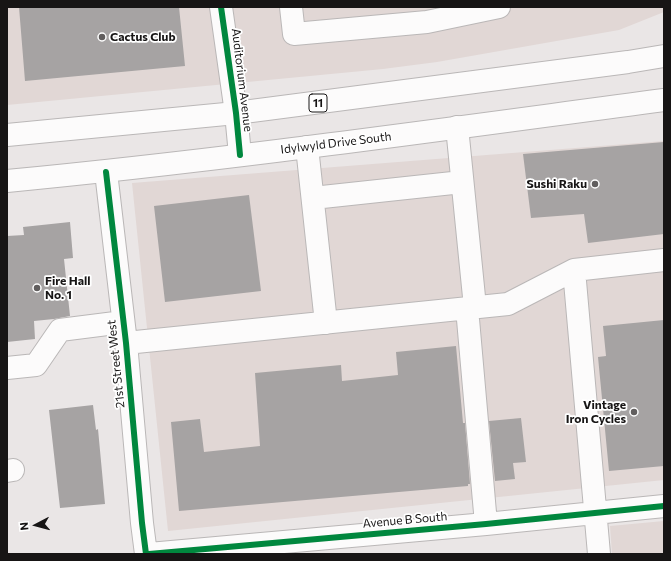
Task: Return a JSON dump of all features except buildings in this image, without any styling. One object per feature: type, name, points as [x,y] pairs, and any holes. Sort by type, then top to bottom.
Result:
[{"type":"main road","name":"Auditorium Avenue","points":[[222,7],[240,155]]},
{"type":"main road","points":[[291,7],[294,34],[427,22],[498,7]]},
{"type":"main road","name":"11","points":[[7,135],[236,113],[664,56]]},
{"type":"main road","name":"Idylwyld Drive South","points":[[7,181],[106,172],[664,100]]},
{"type":"main road","points":[[457,127],[486,524]]},
{"type":"main road","points":[[307,146],[326,323]]},
{"type":"main road","name":"21st Street West","points":[[106,172],[126,343],[142,523],[148,554]]},
{"type":"main road","points":[[313,198],[462,182]]},
{"type":"main road","points":[[126,343],[508,304],[574,270],[664,260]]},
{"type":"main road","points":[[574,270],[599,554]]},
{"type":"main road","points":[[7,368],[36,365],[60,330],[123,322]]},
{"type":"main road","name":"Avenue B South","points":[[148,554],[486,524],[664,506]]},
{"type":"shaded area","points":[[7,7],[664,7],[664,12],[619,30],[437,62],[383,69],[7,105]]},
{"type":"shaded area","points":[[664,141],[664,480],[168,531],[132,183]]},
{"type":"shaded area","points":[[664,521],[664,554],[612,554],[610,526]]},
{"type":"cycle path","points":[[221,7],[236,113],[240,155]]},
{"type":"cycle path","points":[[106,172],[126,343],[146,554]]},
{"type":"cycle path","points":[[149,554],[486,524],[664,506]]},
{"type":"place","name":"Cactus Club","points":[[102,37]]},
{"type":"place","name":"Sushi Raku","points":[[595,184]]},
{"type":"place","name":"Fire Hall No. 1","points":[[37,288]]},
{"type":"place","name":"Vintage Iron Cycles","points":[[634,412]]}]
